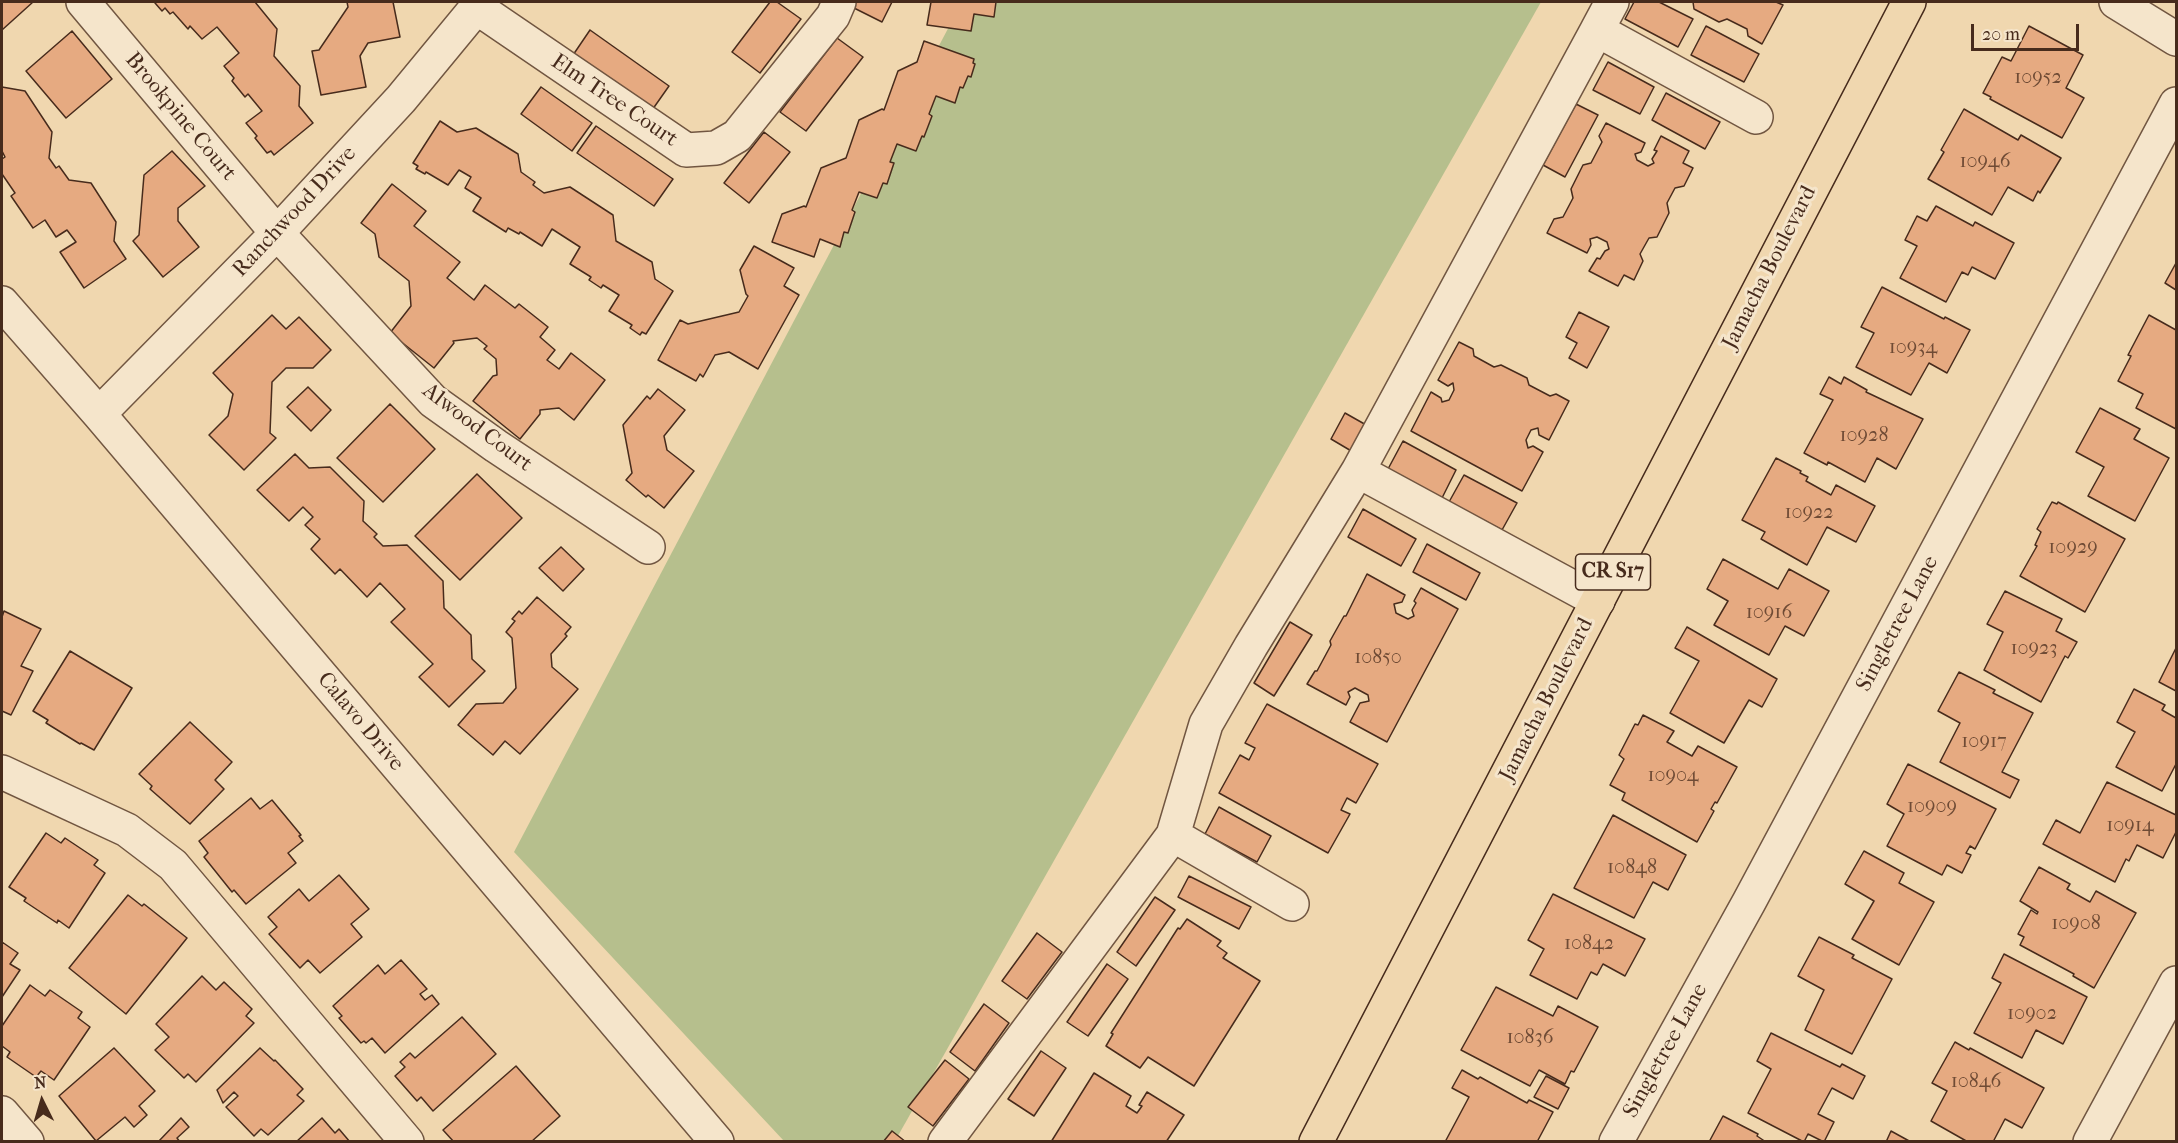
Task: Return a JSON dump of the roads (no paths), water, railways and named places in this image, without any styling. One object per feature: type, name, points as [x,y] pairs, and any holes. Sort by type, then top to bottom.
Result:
[{"type":"main road","name":"Jamacha Boulevard","points":[[1316,1142],[1909,2]]},
{"type":"street","name":"Brookpine Court","points":[[83,2],[277,233]]},
{"type":"street","name":"Elm Tree Court","points":[[479,4],[686,150],[716,148],[737,136],[833,16],[839,2]]},
{"type":"street","points":[[945,1142],[1173,835],[1206,724],[1358,471],[1612,2]]},
{"type":"street","points":[[2116,2],[2176,39]]},
{"type":"street","name":"Ranchwood Drive","points":[[99,414],[277,233],[401,99],[479,4]]},
{"type":"street","points":[[1597,30],[1756,117]]},
{"type":"street","name":"Singletree Lane","points":[[1616,1142],[1749,902],[2176,104]]},
{"type":"street","name":"Alwood Court","points":[[277,233],[433,401],[496,446],[648,547]]},
{"type":"street","name":"Calavo Drive","points":[[2,303],[99,414],[717,1142]]},
{"type":"street","points":[[1358,471],[1598,601]]},
{"type":"street","points":[[2,772],[127,830],[172,865],[407,1142]]},
{"type":"street","points":[[1173,835],[1292,904]]},
{"type":"street","points":[[2090,1142],[2176,983]]},
{"type":"street","points":[[2,1113],[27,1142]]}]
